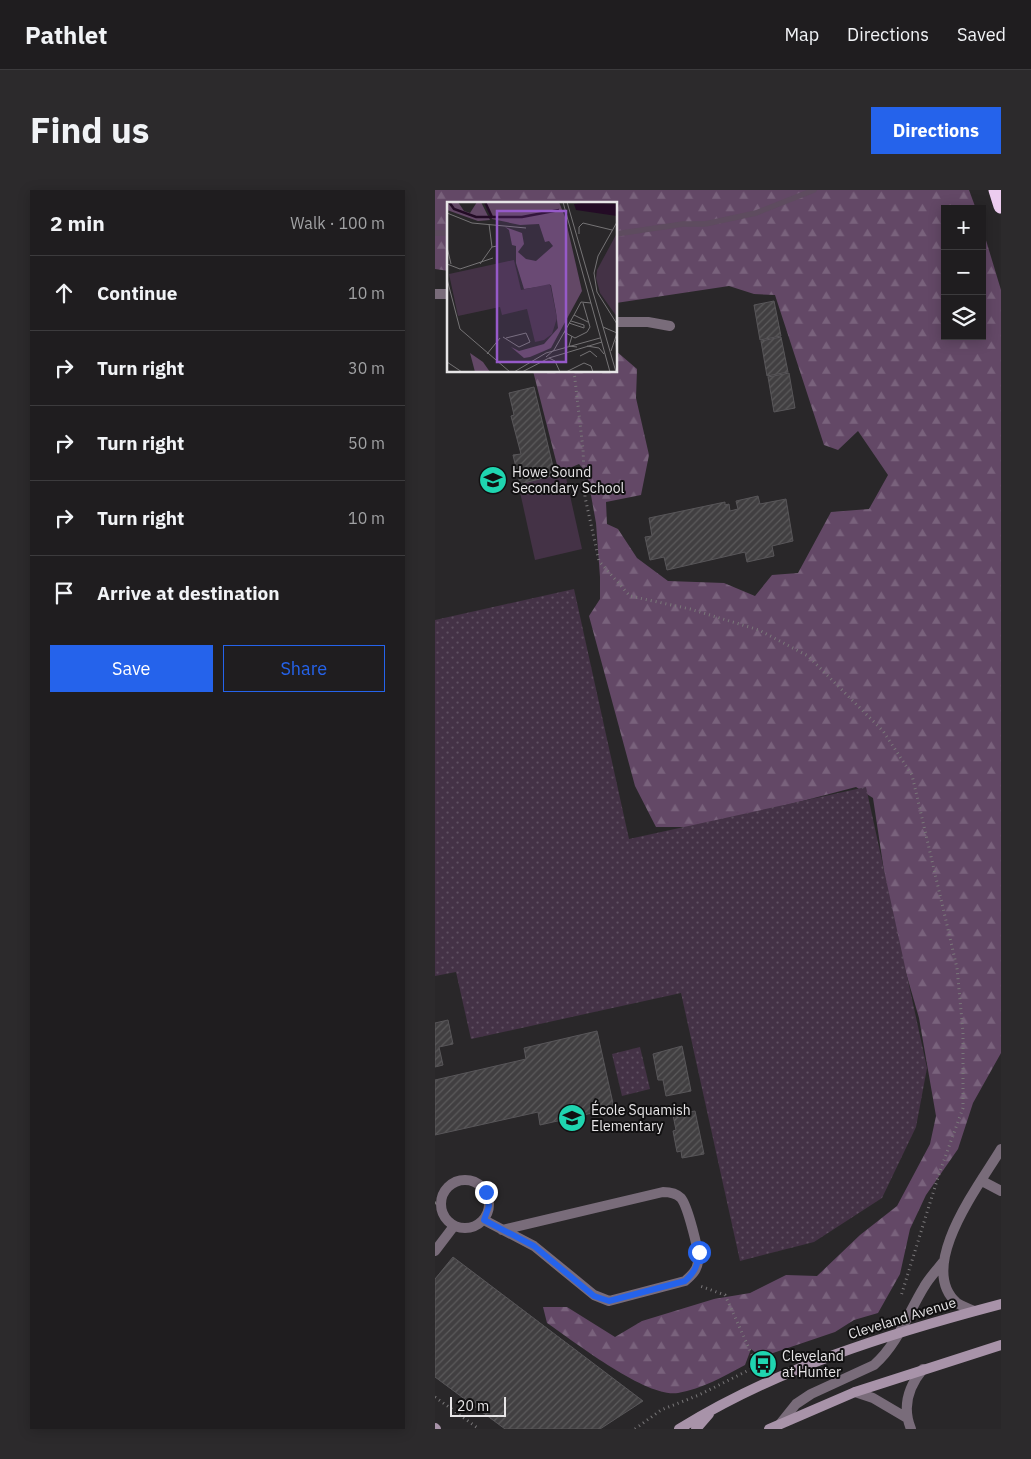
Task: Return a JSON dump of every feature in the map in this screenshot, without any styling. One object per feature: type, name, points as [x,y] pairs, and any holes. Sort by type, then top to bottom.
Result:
[{"type":"highway","points":[[996,190],[1001,206]]},
{"type":"street","points":[[617,322],[648,322],[670,326]]},
{"type":"street","points":[[974,1311],[957,1303],[947,1288],[943,1277],[943,1262],[952,1232],[1001,1149]]},
{"type":"street","points":[[460,1180],[475,1182],[486,1192],[489,1199],[488,1214],[484,1220],[470,1228],[454,1226],[443,1216],[438,1203],[453,1183],[460,1180]]},
{"type":"street","points":[[982,1181],[1001,1192]]},
{"type":"street","points":[[484,1220],[502,1230],[534,1246],[594,1296],[609,1301],[685,1281],[694,1273],[698,1262],[699,1252],[683,1201],[671,1192],[663,1192],[502,1230]]},
{"type":"street","points":[[435,1252],[454,1226]]},
{"type":"street","points":[[779,1424],[796,1404],[811,1394],[874,1365],[882,1358],[901,1332],[925,1286],[943,1262]]},
{"type":"street","name":"Cleveland Avenue","points":[[679,1429],[717,1406],[795,1369],[868,1341],[1001,1304]]},
{"type":"street","points":[[769,1429],[855,1392],[1001,1345]]},
{"type":"street","points":[[911,1429],[907,1418],[907,1398],[912,1382],[923,1369]]},
{"type":"street","points":[[855,1392],[873,1398],[907,1418]]},
{"type":"street","points":[[697,1429],[717,1406]]},
{"type":"path","points":[[574,372],[583,449],[585,497],[599,561],[630,596],[690,609],[759,630],[807,656],[883,731],[912,775],[957,968],[963,1032],[963,1108],[939,1174],[900,1301]]},
{"type":"path","points":[[635,1429],[661,1410],[699,1395],[757,1366],[725,1296],[685,1281]]},
{"type":"path","points":[[435,1397],[479,1429]]},
{"type":"green space","points":[[435,190],[969,190],[975,205],[941,205],[941,340],[986,340],[986,240],[1001,290],[1001,1053],[973,1103],[958,1149],[926,1195],[910,1229],[900,1274],[878,1313],[854,1320],[835,1332],[761,1357],[751,1349],[745,1365],[721,1378],[678,1393],[664,1392],[648,1387],[592,1355],[547,1323],[543,1307],[567,1307],[615,1337],[642,1321],[714,1299],[750,1293],[786,1275],[817,1276],[860,1235],[897,1206],[930,1144],[936,1116],[919,1018],[892,924],[873,798],[856,787],[703,827],[656,827],[635,786],[589,616],[600,599],[600,577],[596,523],[587,473],[579,464],[565,470],[557,465],[533,372],[617,372],[617,352],[637,369],[636,398],[649,455],[641,495],[606,502],[607,524],[618,529],[637,558],[668,581],[724,583],[755,596],[772,575],[798,573],[831,512],[869,509],[888,475],[858,431],[838,450],[824,445],[775,295],[754,294],[729,286],[617,303],[617,202],[447,202],[447,271],[435,269]]},
{"type":"shaded area","points":[[565,473],[582,549],[535,560],[518,483]]},
{"type":"shaded area","points":[[574,589],[629,839],[866,787],[927,1068],[916,1127],[882,1198],[814,1242],[740,1261],[681,993],[471,1039],[456,972],[435,976],[435,620]]},
{"type":"shaded area","points":[[640,1047],[650,1089],[622,1096],[612,1054]]},
{"type":"building","points":[[774,301],[781,336],[760,340],[754,305]]},
{"type":"building","points":[[781,337],[788,372],[767,376],[761,341]]},
{"type":"building","points":[[789,373],[795,408],[774,412],[768,377]]},
{"type":"building","points":[[534,387],[555,475],[520,484],[513,455],[521,454],[511,416],[514,415],[509,393]]},
{"type":"building","points":[[758,496],[760,504],[786,499],[793,541],[772,546],[774,556],[747,562],[745,552],[667,570],[664,557],[650,560],[645,537],[652,536],[649,518],[725,502],[725,505],[729,504],[730,511],[738,509],[736,501]]},
{"type":"building","points":[[448,1020],[453,1044],[439,1047],[443,1065],[435,1067],[435,1023]]},
{"type":"building","points":[[597,1031],[614,1108],[540,1125],[538,1112],[435,1135],[435,1080],[526,1059],[524,1048]]},
{"type":"building","points":[[682,1046],[691,1091],[666,1096],[663,1080],[658,1080],[653,1054]]},
{"type":"building","points":[[695,1111],[704,1154],[682,1158],[681,1151],[677,1152],[673,1131],[676,1130],[673,1115]]},
{"type":"building","points":[[453,1257],[643,1401],[600,1429],[505,1429],[435,1377],[435,1279]]},
{"type":"waterway","points":[[617,234],[683,224],[705,224],[756,213],[814,190]]},
{"type":"waterway","points":[[435,233],[447,233]]},
{"type":"place","name":"Howe Sound Secondary School","points":[[493,480]]},
{"type":"place","name":"École Squamish Elementary","points":[[572,1118]]},
{"type":"place","name":"Cleveland at Hunter","points":[[763,1364]]},
{"type":"route","points":[[486,1192],[489,1206],[488,1214],[484,1220],[534,1246],[594,1296],[609,1301],[685,1281],[694,1273],[699,1252]]}]
